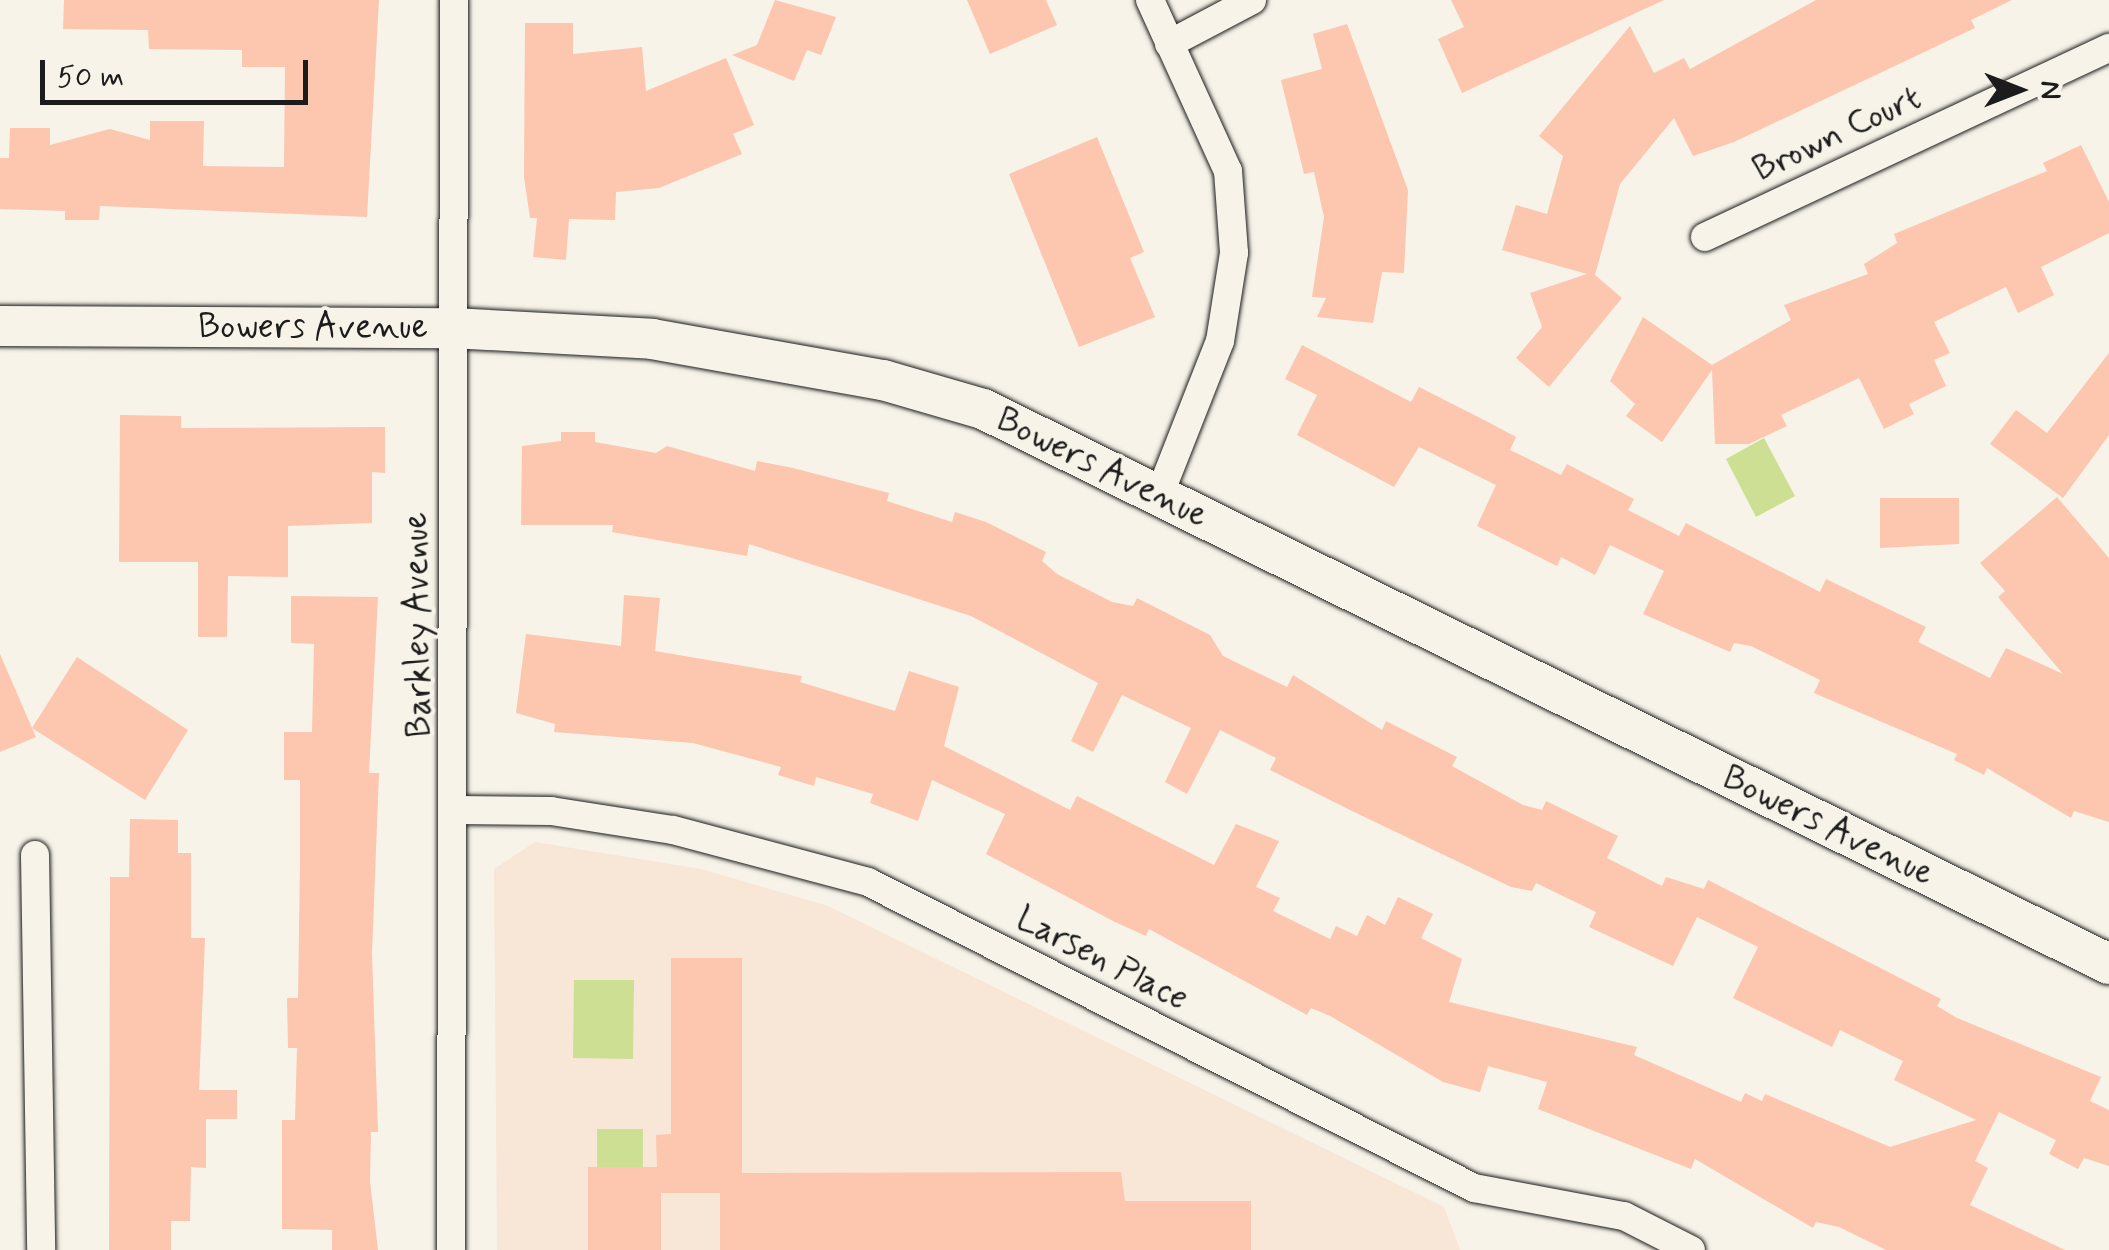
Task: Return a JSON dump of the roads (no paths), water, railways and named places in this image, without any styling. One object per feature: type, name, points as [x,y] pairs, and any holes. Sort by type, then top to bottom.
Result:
[{"type":"main road","name":"Bowers Avenue","points":[[0,326],[452,328],[652,339],[882,380],[982,409],[2109,964]]},
{"type":"street","name":"Barkley Avenue","points":[[451,1250],[457,810],[452,328],[454,0]]},
{"type":"street","points":[[1150,0],[1228,171],[1234,254],[1220,341],[1159,496]]},
{"type":"street","points":[[1169,44],[1252,0]]},
{"type":"street","name":"Brown Court","points":[[1705,237],[2109,48]]},
{"type":"street","name":"Larsen Place","points":[[457,810],[551,812],[672,830],[868,882],[1474,1188],[1624,1216],[1692,1250]]},
{"type":"street","points":[[36,855],[41,1250]]}]
